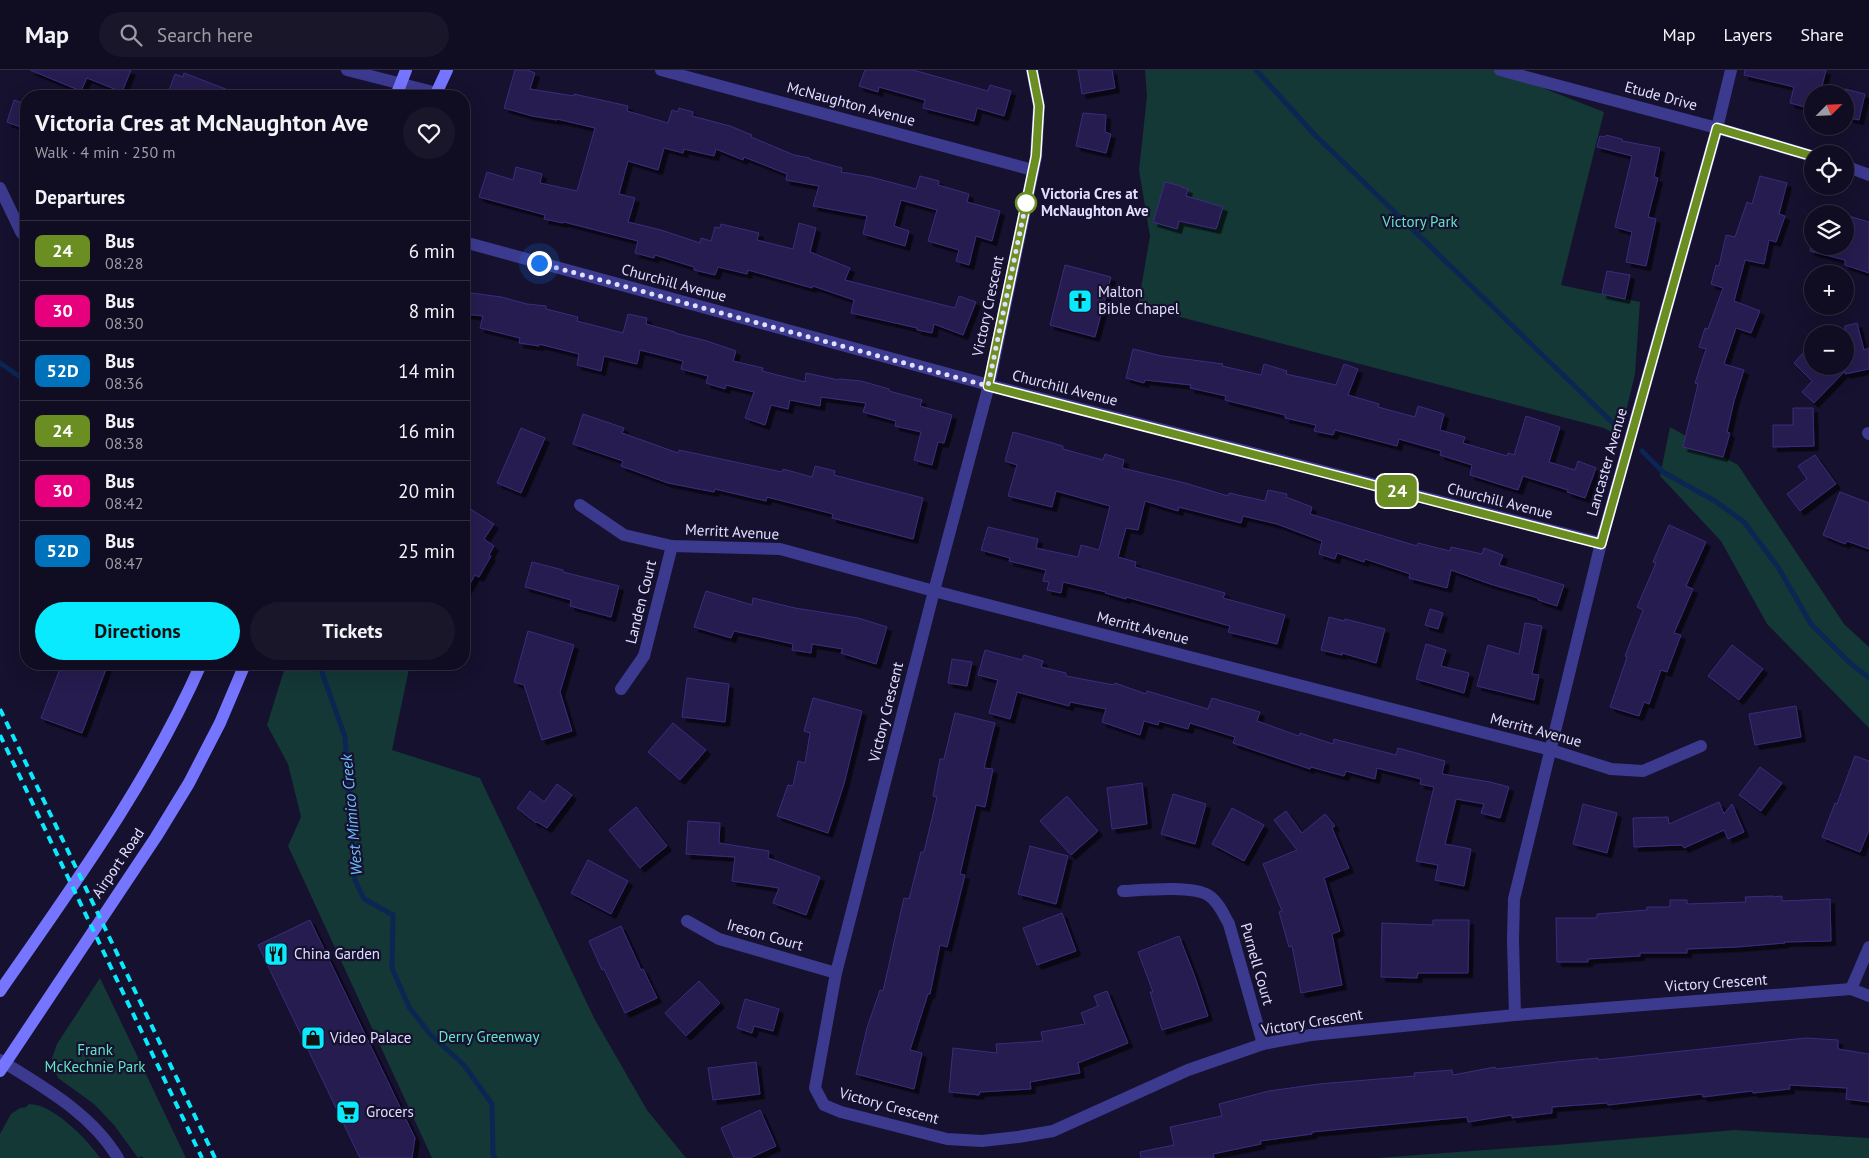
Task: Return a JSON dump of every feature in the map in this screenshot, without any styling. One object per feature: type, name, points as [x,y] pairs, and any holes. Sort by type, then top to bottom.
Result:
[{"type":"main road","points":[[398,90],[406,70]]},
{"type":"main road","points":[[438,90],[447,70]]},
{"type":"main road","name":"Airport Road","points":[[0,991],[110,830],[147,772],[173,725],[198,670]]},
{"type":"main road","name":"Airport Road","points":[[2,1065],[156,837],[189,783],[220,724],[242,670]]},
{"type":"street","points":[[347,70],[396,90]]},
{"type":"street","name":"McNaughton Avenue","points":[[661,70],[1033,170]]},
{"type":"street","name":"Victory Crescent","points":[[1032,70],[1039,106],[1033,170],[988,386],[836,973],[815,1088],[824,1105],[841,1112],[947,1138],[982,1141],[1053,1131],[1188,1070],[1263,1044],[1311,1035],[1515,1015],[1852,989],[1869,996]]},
{"type":"street","name":"Etude Drive","points":[[1500,70],[1717,128],[1804,154]]},
{"type":"street","name":"Lancaster Avenue","points":[[1515,1015],[1514,899],[1601,544],[1717,128],[1731,70]]},
{"type":"street","points":[[1854,169],[1869,175]]},
{"type":"street","points":[[0,188],[20,230]]},
{"type":"street","name":"Churchill Avenue","points":[[470,244],[988,386],[1601,544]]},
{"type":"street","name":"Merritt Avenue","points":[[580,505],[624,535],[672,546],[780,549],[934,591],[1551,750],[1611,769],[1643,770],[1700,746]]},
{"type":"street","name":"Landen Court","points":[[620,689],[644,656],[672,546]]},
{"type":"street","name":"Purnell Court","points":[[1123,891],[1189,889],[1208,895],[1229,924],[1263,1044]]},
{"type":"street","name":"Ireson Court","points":[[687,921],[719,940],[836,973]]},
{"type":"street","points":[[1852,989],[1869,947]]},
{"type":"street","points":[[2,1065],[67,1104],[100,1134],[118,1158]]},
{"type":"green space","name":"Victory Park","points":[[1145,70],[1497,70],[1604,112],[1561,285],[1640,302],[1635,374],[1620,437],[1604,428],[1138,306],[1150,236],[1139,170],[1147,96]]},
{"type":"green space","points":[[1670,427],[1738,465],[1844,624],[1869,647],[1869,728],[1767,624],[1721,541],[1660,476]]},
{"type":"green space","name":"Derry Greenway","points":[[284,670],[409,670],[392,750],[480,778],[594,1018],[647,1110],[686,1158],[432,1158],[288,846],[301,817],[288,764],[267,725]]},
{"type":"green space","name":"Frank McKechnie Park","points":[[100,978],[186,1158],[143,1158],[142,1156],[138,1158],[114,1125],[94,1104],[58,1078],[52,1064],[57,1044]]},
{"type":"green space","name":"Frank McKechnie Park","points":[[29,1104],[59,1116],[87,1142],[100,1158],[0,1158],[0,1134],[11,1114]]},
{"type":"green space","points":[[1735,1130],[1869,1138],[1869,1158],[1376,1158],[1555,1145]]},
{"type":"building","points":[[30,70],[131,70],[123,90],[117,90],[87,78],[81,90]]},
{"type":"building","points":[[515,70],[527,70],[535,73],[530,89],[574,96],[574,94],[628,106],[627,111],[668,123],[672,110],[678,112],[679,108],[693,112],[692,116],[730,126],[794,155],[842,168],[841,172],[871,177],[916,189],[920,176],[939,181],[938,185],[969,194],[967,202],[1000,211],[992,241],[976,236],[969,265],[956,261],[959,250],[928,241],[937,210],[901,200],[894,226],[909,231],[905,246],[863,234],[867,216],[813,206],[819,186],[786,180],[787,174],[744,157],[743,160],[716,149],[714,156],[684,149],[683,153],[664,148],[658,170],[628,161],[619,194],[635,198],[628,222],[661,230],[700,243],[701,238],[711,241],[715,227],[720,228],[721,224],[759,233],[757,240],[793,249],[799,223],[816,228],[810,252],[850,268],[845,280],[955,308],[959,296],[976,302],[963,335],[934,324],[932,333],[851,313],[854,300],[813,286],[812,288],[748,270],[747,274],[718,267],[715,275],[694,270],[694,267],[655,255],[654,258],[635,253],[638,241],[564,222],[544,219],[545,215],[479,197],[487,172],[513,180],[516,167],[542,174],[540,183],[577,191],[595,128],[557,119],[532,116],[504,108]]},
{"type":"building","points":[[865,70],[913,70],[988,91],[990,85],[1011,91],[1004,116],[977,108],[974,121],[923,108],[925,100],[879,87],[878,92],[859,86]]},
{"type":"building","points":[[1078,70],[1112,70],[1115,88],[1082,94]]},
{"type":"building","points":[[1745,70],[1826,70],[1822,85],[1804,85],[1804,107],[1790,103],[1794,87],[1744,75]]},
{"type":"building","points":[[184,73],[228,90],[169,90],[175,74],[183,77]]},
{"type":"building","points":[[1854,91],[1865,94],[1859,120],[1854,119]]},
{"type":"building","points":[[14,100],[20,102],[20,127],[7,122]]},
{"type":"building","points":[[1083,113],[1106,115],[1105,132],[1111,134],[1106,153],[1076,146]]},
{"type":"building","points":[[1606,135],[1622,139],[1622,141],[1660,148],[1654,177],[1658,178],[1648,217],[1656,219],[1646,266],[1626,262],[1632,232],[1615,227],[1632,156],[1597,147],[1600,136],[1605,137]]},
{"type":"building","points":[[1760,176],[1787,183],[1779,214],[1785,216],[1776,242],[1769,240],[1764,264],[1745,260],[1734,301],[1760,311],[1751,333],[1736,328],[1724,364],[1744,370],[1734,401],[1727,432],[1730,433],[1723,457],[1683,447],[1698,384],[1695,383],[1706,349],[1699,347],[1705,328],[1708,329],[1723,288],[1711,284],[1716,265],[1719,266],[1726,235],[1735,237],[1747,202],[1752,204]]},
{"type":"building","points":[[1165,182],[1188,189],[1186,196],[1223,207],[1216,229],[1179,221],[1177,229],[1153,222]]},
{"type":"building","points":[[1854,218],[1869,222],[1869,273],[1854,268],[1854,265],[1845,265],[1845,260],[1826,255],[1854,255]]},
{"type":"building","name":"Malton Bible Chapel","points":[[1065,265],[1111,277],[1095,337],[1050,325]]},
{"type":"building","points":[[1607,271],[1630,275],[1625,299],[1602,294]]},
{"type":"building","points":[[470,293],[546,306],[546,309],[578,317],[577,321],[623,333],[628,314],[647,318],[646,324],[736,351],[733,361],[763,368],[762,371],[805,382],[806,373],[839,380],[861,381],[922,400],[920,406],[952,415],[944,443],[938,442],[932,465],[914,460],[921,432],[895,426],[896,421],[863,412],[866,403],[821,397],[820,406],[790,400],[788,409],[771,405],[765,425],[745,418],[754,392],[726,385],[725,389],[706,383],[708,376],[681,369],[683,361],[640,350],[637,364],[604,356],[601,371],[577,365],[579,354],[539,344],[539,346],[519,343],[520,338],[480,328],[483,316],[470,315]]},
{"type":"building","points":[[1857,323],[1864,350],[1869,348],[1869,369],[1854,372],[1854,325],[1849,325]]},
{"type":"building","points":[[1133,349],[1162,356],[1223,364],[1222,366],[1261,375],[1264,364],[1287,371],[1286,374],[1336,385],[1344,364],[1358,369],[1348,395],[1379,404],[1378,407],[1415,417],[1418,406],[1444,414],[1440,430],[1465,437],[1463,443],[1507,456],[1508,453],[1514,455],[1526,416],[1560,427],[1549,462],[1575,470],[1578,461],[1596,468],[1585,498],[1567,492],[1568,490],[1523,476],[1518,490],[1470,475],[1472,465],[1440,455],[1441,451],[1399,439],[1397,446],[1335,430],[1333,435],[1314,431],[1316,425],[1225,400],[1226,396],[1190,388],[1191,385],[1145,380],[1144,383],[1126,378]]},
{"type":"building","points":[[1804,352],[1804,373],[1794,363]]},
{"type":"building","points":[[1806,375],[1841,375],[1814,403],[1802,392],[1812,381]]},
{"type":"building","points":[[1793,408],[1813,408],[1814,446],[1773,447],[1773,425],[1793,425]]},
{"type":"building","points":[[583,414],[624,428],[622,433],[678,453],[679,450],[782,472],[783,469],[812,477],[815,466],[835,471],[834,475],[923,498],[913,539],[832,518],[833,514],[767,497],[766,501],[715,489],[714,492],[668,483],[621,466],[623,461],[573,444]]},
{"type":"building","points":[[521,428],[545,438],[521,493],[497,483]]},
{"type":"building","points":[[1013,432],[1103,460],[1105,454],[1124,460],[1122,468],[1185,483],[1228,496],[1229,493],[1265,501],[1268,490],[1287,494],[1286,497],[1312,507],[1310,514],[1417,546],[1418,543],[1450,551],[1451,547],[1482,554],[1484,548],[1503,555],[1499,565],[1564,585],[1557,606],[1451,570],[1447,588],[1409,578],[1410,574],[1365,559],[1364,562],[1337,553],[1335,559],[1319,554],[1322,541],[1277,524],[1243,516],[1241,523],[1179,507],[1178,511],[1145,501],[1138,530],[1126,528],[1118,557],[1136,562],[1135,567],[1225,593],[1223,598],[1285,615],[1277,644],[1228,632],[1230,626],[1106,592],[1063,582],[1061,593],[1047,590],[1049,582],[1043,581],[1046,570],[1009,561],[1010,558],[981,550],[988,527],[1038,539],[1036,548],[1078,557],[1081,545],[1099,550],[1110,506],[1056,491],[1052,507],[1008,496],[1017,465],[1005,461]]},
{"type":"building","points":[[1815,455],[1836,484],[1800,511],[1787,494],[1807,479],[1798,466]]},
{"type":"building","points":[[1840,492],[1869,503],[1869,549],[1847,541],[1845,544],[1823,535]]},
{"type":"building","points":[[470,509],[494,524],[484,539],[494,546],[489,555],[491,556],[479,577],[475,575],[470,584]]},
{"type":"building","points":[[1669,525],[1706,542],[1686,586],[1693,589],[1674,633],[1681,635],[1667,672],[1661,670],[1649,704],[1644,702],[1639,716],[1610,707],[1627,657],[1625,656],[1643,610],[1637,607],[1656,563],[1653,562]]},
{"type":"building","points":[[532,562],[619,586],[611,617],[570,606],[571,600],[525,587]]},
{"type":"building","points":[[706,591],[752,605],[753,598],[795,608],[858,618],[887,627],[876,664],[841,653],[843,649],[812,644],[811,653],[792,650],[793,644],[734,631],[731,638],[694,627]]},
{"type":"building","points":[[1430,609],[1443,613],[1438,629],[1425,625]]},
{"type":"building","points":[[1329,617],[1385,629],[1376,663],[1342,653],[1342,655],[1321,650]]},
{"type":"building","points":[[1525,623],[1542,626],[1532,674],[1539,675],[1534,700],[1477,686],[1488,645],[1519,654]]},
{"type":"building","points":[[528,631],[574,645],[560,692],[572,731],[542,740],[524,685],[514,682]]},
{"type":"building","points":[[1426,644],[1446,650],[1441,666],[1469,673],[1464,693],[1416,679]]},
{"type":"building","points":[[1732,645],[1763,669],[1739,700],[1708,676]]},
{"type":"building","points":[[985,650],[1022,660],[1024,655],[1043,661],[1041,667],[1066,673],[1066,676],[1114,685],[1115,683],[1146,694],[1147,691],[1208,709],[1212,698],[1260,712],[1257,721],[1299,736],[1300,733],[1333,744],[1334,739],[1396,755],[1398,748],[1445,761],[1442,774],[1509,787],[1500,818],[1481,813],[1484,804],[1456,799],[1445,844],[1471,849],[1464,886],[1435,880],[1438,865],[1416,861],[1434,787],[1420,784],[1421,779],[1377,768],[1375,779],[1346,771],[1344,776],[1311,767],[1310,769],[1233,743],[1235,737],[1190,723],[1188,729],[1159,721],[1158,725],[1144,721],[1140,735],[1102,722],[1106,709],[1070,702],[1069,706],[1017,692],[1010,719],[989,713],[998,680],[978,675]]},
{"type":"building","points":[[952,659],[972,662],[967,686],[948,683]]},
{"type":"building","points":[[60,670],[106,670],[82,733],[41,718]]},
{"type":"building","points":[[687,678],[729,684],[725,722],[682,717]]},
{"type":"building","points":[[813,698],[862,711],[844,784],[828,833],[777,816],[788,785],[793,786],[798,761],[805,763],[810,733],[804,731]]},
{"type":"building","points":[[1796,706],[1801,737],[1755,745],[1749,714]]},
{"type":"building","points":[[955,713],[995,723],[984,768],[993,769],[985,807],[976,805],[960,874],[965,875],[947,947],[940,945],[930,994],[928,994],[910,1050],[922,1053],[914,1089],[856,1074],[867,1028],[880,990],[883,991],[904,898],[909,899],[921,852],[924,852],[937,797],[933,796],[940,759],[944,759]]},
{"type":"building","points":[[673,723],[706,750],[680,780],[648,752]]},
{"type":"building","points":[[1855,756],[1869,761],[1869,830],[1860,852],[1822,837]]},
{"type":"building","points":[[1760,767],[1782,783],[1761,811],[1739,795]]},
{"type":"building","points":[[1142,783],[1147,824],[1112,829],[1107,788]]},
{"type":"building","points":[[557,784],[572,795],[547,828],[536,823],[517,808],[530,791],[544,802]]},
{"type":"building","points":[[1173,794],[1206,804],[1195,844],[1161,834]]},
{"type":"building","points":[[1067,796],[1098,831],[1071,855],[1040,821]]},
{"type":"building","points":[[1719,802],[1724,814],[1732,804],[1744,832],[1728,839],[1724,830],[1684,848],[1682,845],[1634,847],[1633,818],[1668,817],[1669,824]]},
{"type":"building","points":[[1583,804],[1617,813],[1607,853],[1573,844]]},
{"type":"building","points":[[636,807],[667,846],[640,868],[609,830]]},
{"type":"building","points":[[1232,808],[1264,825],[1244,861],[1212,844]]},
{"type":"building","points":[[1286,811],[1302,833],[1325,814],[1335,826],[1332,828],[1349,868],[1324,878],[1340,931],[1332,934],[1342,985],[1301,993],[1292,946],[1289,947],[1279,912],[1282,911],[1263,864],[1297,850],[1274,820]]},
{"type":"building","points":[[688,821],[720,823],[719,843],[769,851],[768,858],[820,877],[806,915],[773,903],[779,888],[732,881],[735,857],[686,854]]},
{"type":"building","points":[[1030,846],[1068,856],[1056,904],[1018,894]]},
{"type":"building","points":[[588,860],[628,881],[611,914],[571,893]]},
{"type":"building","points":[[1782,896],[1782,901],[1830,899],[1831,941],[1784,942],[1737,947],[1687,949],[1687,953],[1640,953],[1640,956],[1588,959],[1588,962],[1557,962],[1556,918],[1597,918],[1597,914],[1647,910],[1647,907],[1670,907],[1670,900],[1687,900],[1687,904],[1746,902],[1745,897]]},
{"type":"building","points":[[1062,913],[1076,951],[1037,965],[1023,928]]},
{"type":"building","points":[[310,920],[415,1138],[412,1158],[360,1158],[258,945]]},
{"type":"building","points":[[1433,920],[1469,920],[1468,973],[1418,973],[1417,978],[1381,977],[1382,923],[1433,925]]},
{"type":"building","points":[[621,926],[641,970],[643,969],[657,998],[625,1013],[589,941]]},
{"type":"building","points":[[1179,936],[1208,1016],[1162,1030],[1150,992],[1153,992],[1138,952]]},
{"type":"building","points":[[699,981],[720,1003],[686,1036],[665,1013]]},
{"type":"building","points":[[1107,991],[1128,1043],[1078,1063],[1080,1073],[1030,1082],[1031,1089],[980,1092],[979,1095],[949,1092],[953,1048],[997,1053],[996,1044],[1043,1041],[1041,1032],[1085,1024],[1081,1013],[1098,1006],[1094,996]]},
{"type":"building","points":[[745,999],[779,1009],[773,1031],[754,1026],[752,1033],[737,1028]]},
{"type":"building","points":[[1806,1038],[1838,1040],[1838,1049],[1869,1054],[1869,1102],[1846,1099],[1847,1088],[1789,1085],[1790,1089],[1753,1093],[1752,1091],[1703,1097],[1702,1094],[1608,1105],[1607,1103],[1552,1107],[1552,1113],[1512,1118],[1512,1115],[1468,1122],[1467,1117],[1312,1132],[1312,1134],[1260,1141],[1261,1144],[1213,1154],[1214,1158],[1141,1158],[1140,1152],[1174,1145],[1170,1127],[1222,1116],[1219,1104],[1269,1091],[1319,1084],[1415,1076],[1414,1073],[1452,1070],[1453,1075],[1495,1067],[1496,1069],[1598,1058],[1598,1060]]},
{"type":"building","points":[[756,1062],[760,1094],[713,1100],[708,1068]]},
{"type":"building","points":[[760,1110],[776,1146],[750,1158],[734,1158],[721,1128]]},
{"type":"waterway","points":[[1256,70],[1314,134],[1619,429]]},
{"type":"waterway","name":"West Mimico Creek","points":[[0,363],[20,377]]},
{"type":"waterway","points":[[1642,451],[1663,472],[1715,501],[1744,522],[1778,567],[1811,624],[1850,663],[1869,678]]},
{"type":"waterway","name":"West Mimico Creek","points":[[321,670],[345,737],[355,880],[364,899],[393,915],[392,968],[409,1007],[430,1034],[464,1065],[492,1104],[493,1154],[495,1158]]},
{"type":"railway","points":[[0,709],[215,1158]]},
{"type":"railway","points":[[0,735],[202,1158]]},
{"type":"bus line","name":"24","points":[[1032,70],[1039,106],[1036,156],[988,386],[1601,544],[1717,128],[1804,154]]},
{"type":"place","name":"Victoria Cres at McNaughton Ave","points":[[1026,203]]},
{"type":"place","name":"Malton Bible Chapel","points":[[1080,301]]},
{"type":"place","name":"China Garden","points":[[276,954]]},
{"type":"place","name":"Video Palace","points":[[313,1038]]},
{"type":"place","name":"Grocers","points":[[348,1112]]},
{"type":"route","points":[[539,263],[988,386],[1026,203]]}]
